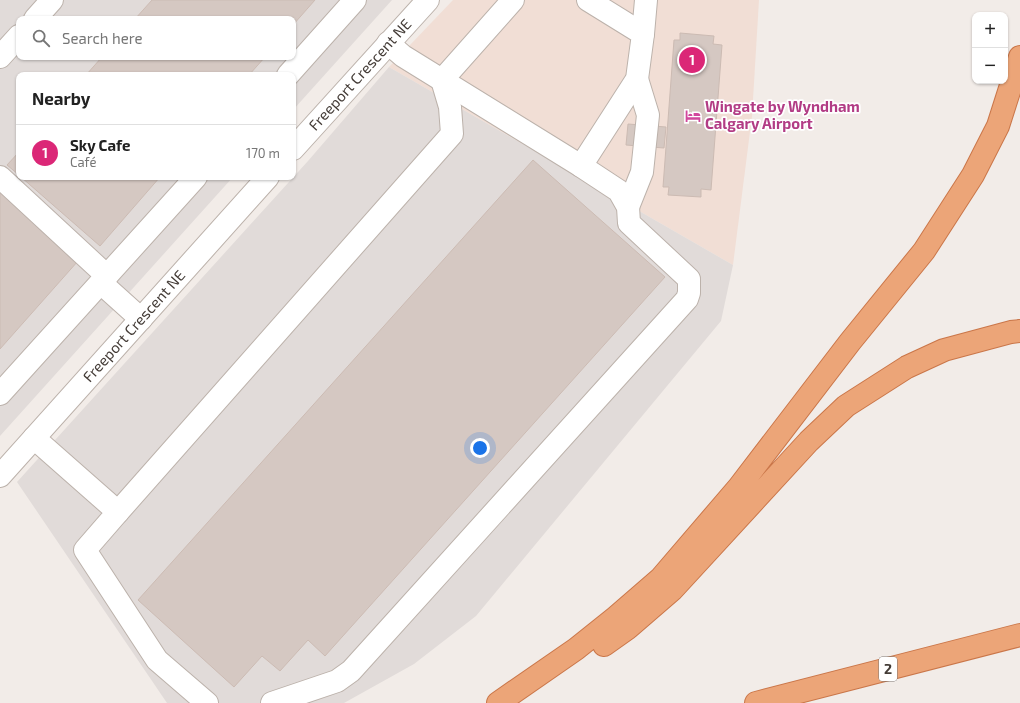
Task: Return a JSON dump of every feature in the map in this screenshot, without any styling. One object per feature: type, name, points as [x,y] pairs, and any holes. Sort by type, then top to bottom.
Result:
[{"type":"highway","points":[[499,703],[576,650],[661,578],[739,486],[850,342],[924,251],[973,175],[998,126],[1020,57]]},
{"type":"highway","points":[[499,703],[584,659],[628,628],[672,590],[809,441],[846,406],[907,367],[944,350],[1011,332],[1020,331]]},
{"type":"highway","name":"2","points":[[756,703],[1020,635]]},
{"type":"street","points":[[38,16],[52,0]]},
{"type":"street","points":[[291,72],[356,0]]},
{"type":"street","name":"Freeport Crescent NE","points":[[296,146],[428,0]]},
{"type":"street","points":[[442,80],[513,0]]},
{"type":"street","points":[[588,0],[643,34]]},
{"type":"street","points":[[272,703],[337,680],[351,671],[683,305],[689,293],[689,279],[628,223],[628,207],[642,172],[648,115],[637,79],[646,0]]},
{"type":"street","points":[[0,57],[16,39]]},
{"type":"street","points":[[388,43],[402,56],[619,191],[628,207]]},
{"type":"street","points":[[581,166],[637,79]]},
{"type":"street","points":[[208,703],[157,660],[84,550],[452,134],[450,107],[442,80]]},
{"type":"street","points":[[0,176],[104,279],[141,319]]},
{"type":"street","points":[[0,394],[193,180]]},
{"type":"street","name":"Freeport Crescent NE","points":[[0,476],[265,180]]},
{"type":"street","points":[[34,438],[118,512]]},
{"type":"shaded area","points":[[0,0],[392,0],[296,107],[296,72],[16,72],[16,180],[230,180],[0,436]]},
{"type":"shaded area","points":[[453,0],[759,0],[752,116],[733,265],[389,67]]},
{"type":"shaded area","points":[[389,67],[733,265],[721,321],[476,616],[414,664],[344,703],[167,703],[17,482],[291,180],[296,180],[296,174]]},
{"type":"building","points":[[152,0],[315,0],[296,22],[296,16],[138,16]]},
{"type":"building","name":"Wingate by Wyndham Calgary Airport","points":[[680,33],[714,36],[713,44],[722,45],[711,190],[701,189],[701,197],[668,195],[669,187],[663,187],[674,40],[680,40]]},
{"type":"building","points":[[99,60],[262,60],[252,72],[89,72]]},
{"type":"building","points":[[628,124],[666,127],[664,148],[626,145]]},
{"type":"building","points":[[16,155],[16,172],[7,165]]},
{"type":"building","points":[[533,160],[665,277],[325,656],[308,640],[280,671],[262,656],[234,687],[138,600]]},
{"type":"building","points":[[24,180],[157,180],[100,246]]},
{"type":"building","points":[[0,190],[78,261],[0,349]]},
{"type":"place","name":"Sky Cafe","points":[[692,60]]},
{"type":"place","name":"Wingate by Wyndham Calgary Airport","points":[[693,116]]}]
